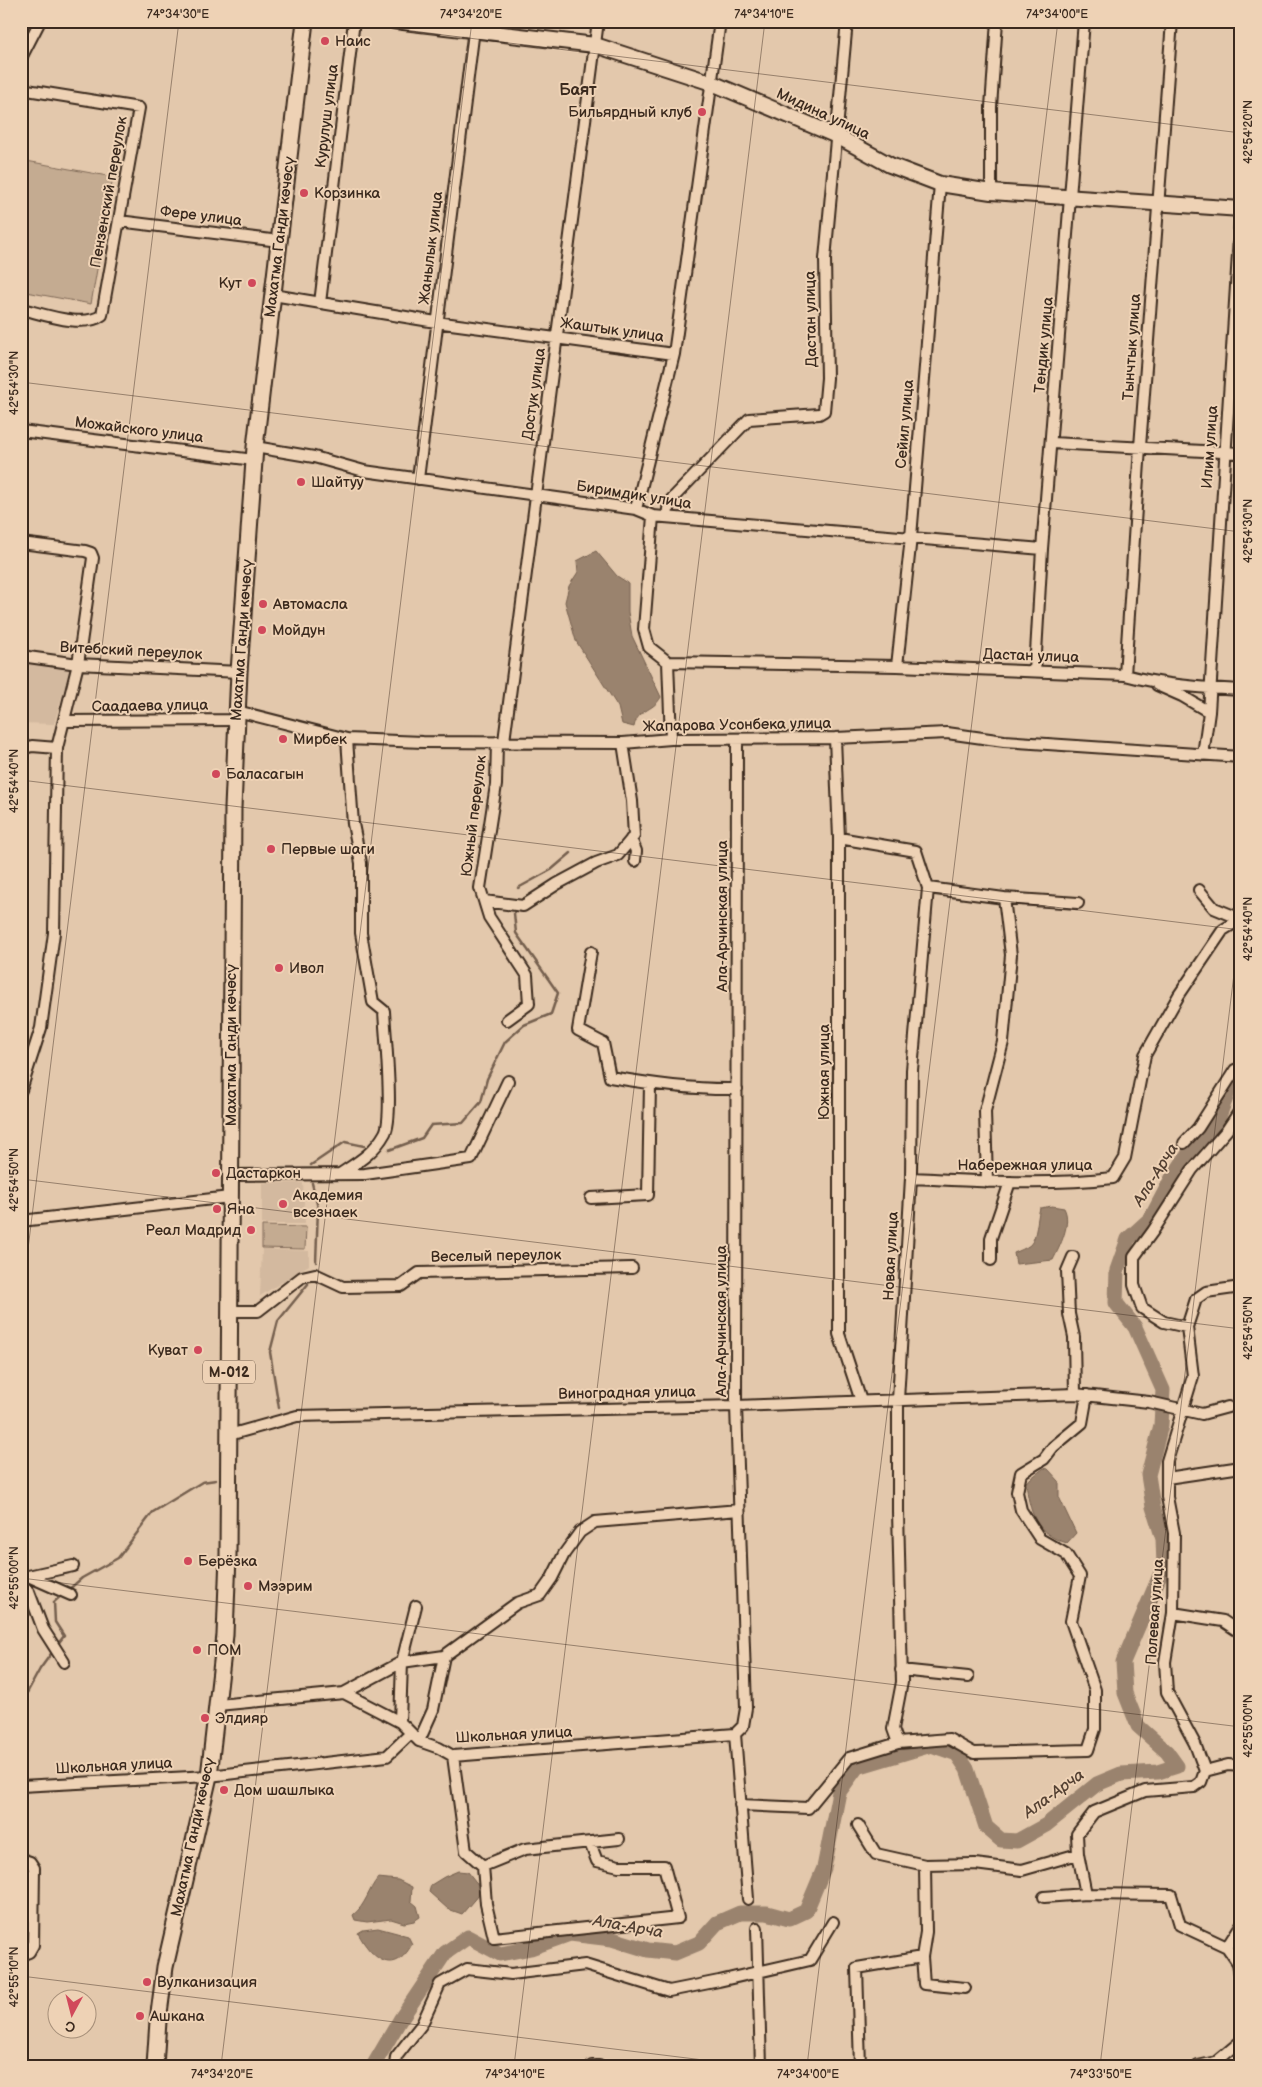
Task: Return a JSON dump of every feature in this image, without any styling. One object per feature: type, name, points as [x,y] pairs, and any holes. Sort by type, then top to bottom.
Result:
[{"type":"main road","name":"Махатма Ганди көчөсү","points":[[155,2066],[158,2021],[165,1967],[209,1776],[225,1635],[233,808],[238,672],[254,453],[306,21]]},
{"type":"street","points":[[21,58],[40,21]]},
{"type":"street","name":"Курулуш улица","points":[[320,303],[354,21]]},
{"type":"street","name":"Мидина улица","points":[[395,21],[474,26],[595,45],[712,83],[837,136],[890,165],[940,184],[991,192],[1241,208]]},
{"type":"street","name":"Достук улица","points":[[501,742],[557,338],[598,21]]},
{"type":"street","name":"Жаштык улица","points":[[273,295],[436,322],[674,354],[720,21]]},
{"type":"street","name":"Дастан улица","points":[[667,517],[668,502],[750,419],[819,414],[824,411],[827,378],[825,259],[847,21]]},
{"type":"street","points":[[991,192],[991,107],[997,21]]},
{"type":"street","name":"Тендик улица","points":[[1034,670],[1084,21]]},
{"type":"street","name":"Тынчтык улица","points":[[1126,675],[1140,447],[1172,21]]},
{"type":"street","name":"Жанылык улица","points":[[418,479],[474,26]]},
{"type":"street","name":"Пензенский переулок","points":[[21,89],[139,108],[102,316],[95,321],[84,322],[22,311]]},
{"type":"street","name":"Сейил улица","points":[[896,666],[911,537],[940,184]]},
{"type":"street","name":"Илим улица","points":[[1203,755],[1209,712],[1209,688],[1241,208]]},
{"type":"street","name":"Фере улица","points":[[120,221],[279,242]]},
{"type":"street","points":[[636,510],[674,354]]},
{"type":"street","name":"Можайского улица","points":[[21,431],[254,453]]},
{"type":"street","points":[[1052,442],[1241,454]]},
{"type":"street","name":"Биримдик улица","points":[[254,453],[314,457],[364,471],[636,510],[653,516],[1042,549]]},
{"type":"street","points":[[653,516],[644,629],[649,647],[668,662],[671,739]]},
{"type":"street","points":[[21,543],[85,551],[91,553],[93,558],[78,664],[57,748],[54,932],[41,1028],[21,1090]]},
{"type":"street","name":"Витебский переулок","points":[[21,656],[78,664],[238,672]]},
{"type":"street","name":"Дастан улица","points":[[668,662],[1034,670],[1126,675],[1139,679],[1241,690]]},
{"type":"street","points":[[1139,679],[1168,689],[1209,712]]},
{"type":"street","name":"Жапарова Усонбека улица","points":[[236,715],[347,739],[423,742],[623,743],[671,739],[835,738],[947,733],[1004,742],[1241,757]]},
{"type":"street","name":"Саадаева улица","points":[[64,721],[236,715]]},
{"type":"street","name":"Южная улица","points":[[835,738],[839,838],[839,1334],[861,1401]]},
{"type":"street","points":[[340,1174],[370,1154],[386,1131],[389,1101],[384,1011],[373,1002],[361,933],[361,863],[353,824],[347,739]]},
{"type":"street","name":"Ала-Арчинская улица","points":[[738,739],[736,1406],[746,1708],[743,1726],[735,1734],[748,1899]]},
{"type":"street","name":"Южный переулок","points":[[501,742],[480,888],[489,917],[526,975],[529,1004],[508,1020]]},
{"type":"street","points":[[484,901],[523,906],[556,884],[596,863],[618,855],[634,836],[632,801],[623,743]]},
{"type":"street","points":[[21,749],[32,746],[57,748]]},
{"type":"street","name":"Новая улица","points":[[839,838],[916,851],[928,888],[912,1070],[911,1178],[898,1400],[898,1511],[902,1682],[893,1729],[898,1742]]},
{"type":"street","points":[[631,839],[636,851],[635,861]]},
{"type":"street","points":[[928,888],[1004,898],[1078,904]]},
{"type":"street","points":[[1199,890],[1214,908],[1241,919]]},
{"type":"street","points":[[987,1182],[985,1111],[1003,1042],[1010,955],[1004,898]]},
{"type":"street","name":"Набережная улица","points":[[911,1178],[987,1182],[1079,1182],[1112,1178],[1126,1158],[1145,1055],[1179,995],[1223,930],[1241,919]]},
{"type":"street","points":[[592,952],[578,1030],[603,1043],[610,1077],[650,1084],[714,1090],[737,1090]]},
{"type":"street","points":[[1184,1143],[1198,1128],[1235,1070],[1241,1068]]},
{"type":"street","points":[[230,1175],[365,1174],[471,1159],[508,1081]]},
{"type":"street","points":[[591,1198],[648,1195],[650,1084]]},
{"type":"street","points":[[1187,1327],[1164,1322],[1142,1308],[1134,1285],[1134,1258],[1192,1170],[1227,1130],[1241,1108]]},
{"type":"street","points":[[991,1260],[991,1238],[1010,1182]]},
{"type":"street","points":[[21,1221],[230,1197]]},
{"type":"street","points":[[1073,1257],[1067,1271],[1070,1314],[1074,1337],[1075,1394]]},
{"type":"street","name":"Веселый переулок","points":[[229,1311],[258,1311],[302,1277],[315,1274],[343,1287],[401,1286],[419,1273],[632,1268]]},
{"type":"street","name":"Полевая улица","points":[[1205,1770],[1195,1744],[1167,1692],[1165,1662],[1173,1613],[1174,1532],[1167,1497],[1167,1461],[1193,1376],[1187,1327],[1196,1299],[1206,1292],[1241,1287]]},
{"type":"street","name":"Виноградная улица","points":[[228,1435],[297,1416],[736,1406],[1075,1394],[1149,1402],[1202,1414],[1228,1407]]},
{"type":"street","points":[[740,1805],[808,1808],[849,1758],[898,1742],[949,1739],[974,1753],[1088,1750],[1095,1729],[1094,1690],[1071,1621],[1080,1576],[1066,1554],[1040,1539],[1021,1510],[1017,1492],[1021,1473],[1044,1459],[1053,1447],[1082,1423],[1087,1395]]},
{"type":"street","points":[[1167,1478],[1241,1468]]},
{"type":"street","points":[[218,1705],[344,1693],[402,1662],[444,1656],[518,1603],[540,1595],[552,1578],[564,1554],[580,1532],[595,1522],[739,1510]]},
{"type":"street","points":[[25,1576],[73,1566]]},
{"type":"street","points":[[25,1576],[71,1595]]},
{"type":"street","points":[[21,1584],[29,1592],[43,1629],[64,1662]]},
{"type":"street","points":[[400,1722],[402,1662],[416,1606]]},
{"type":"street","points":[[1173,1613],[1223,1621],[1241,1633]]},
{"type":"street","points":[[419,1741],[433,1710],[444,1656]]},
{"type":"street","points":[[901,1670],[968,1678]]},
{"type":"street","name":"Школьная улица","points":[[344,1693],[400,1722],[419,1741],[439,1748],[453,1756],[735,1734]]},
{"type":"street","name":"Школьная улица","points":[[21,1786],[209,1776],[388,1756],[411,1733]]},
{"type":"street","points":[[453,1756],[466,1851],[484,1866],[486,1904],[494,1938],[678,1918],[664,1866],[619,1866],[597,1861],[590,1843]]},
{"type":"street","points":[[1086,1894],[1078,1854],[1077,1834],[1094,1812],[1145,1791],[1194,1786],[1200,1782],[1205,1770],[1228,1765],[1241,1766]]},
{"type":"street","points":[[858,1825],[876,1854],[925,1865],[975,1864],[1022,1870],[1078,1854]]},
{"type":"street","points":[[484,1866],[525,1849],[619,1839]]},
{"type":"street","points":[[21,1859],[30,1862],[34,1868],[33,1945],[29,1952],[21,1955]]},
{"type":"street","points":[[925,1865],[926,1932],[922,1957],[924,1984],[965,1988]]},
{"type":"street","points":[[1044,1897],[1086,1894],[1171,1895],[1180,1925],[1227,1947],[1238,1963],[1241,1980]]},
{"type":"street","points":[[394,2066],[396,2057],[422,2024],[440,1984],[467,1969],[510,1974],[585,1965],[669,1991],[810,1960],[834,1922]]},
{"type":"street","points":[[1227,1947],[1241,1925]]},
{"type":"street","points":[[758,1928],[762,2066]]},
{"type":"street","points":[[860,2066],[857,1968],[922,1957]]},
{"type":"street","points":[[1198,2066],[1216,2062],[1241,2041]]},
{"type":"street","points":[[592,2066],[599,2066]]},
{"type":"shaded area","points":[[21,160],[113,177],[91,304],[21,291]]},
{"type":"shaded area","points":[[596,551],[617,576],[628,583],[628,612],[632,636],[661,697],[658,702],[638,717],[634,727],[622,724],[618,707],[576,641],[565,602],[569,586],[578,572],[577,561]]},
{"type":"shaded area","points":[[21,659],[71,666],[54,724],[21,723]]},
{"type":"shaded area","name":"Академия всезнаек","points":[[262,1183],[303,1183],[305,1224],[262,1224]]},
{"type":"shaded area","points":[[1052,1206],[1064,1208],[1067,1220],[1064,1234],[1053,1260],[1016,1264],[1014,1253],[1030,1245],[1034,1238],[1040,1208]]},
{"type":"shaded area","points":[[262,1226],[306,1227],[305,1249],[262,1248]]},
{"type":"shaded area","name":"Академия всезнаек","points":[[262,1249],[309,1251],[309,1265],[260,1296]]},
{"type":"shaded area","points":[[1044,1468],[1048,1469],[1059,1481],[1059,1497],[1076,1533],[1067,1543],[1056,1539],[1041,1528],[1029,1503],[1026,1482]]},
{"type":"shaded area","points":[[458,1871],[468,1872],[479,1886],[479,1894],[462,1914],[448,1909],[429,1892],[431,1885]]},
{"type":"shaded area","points":[[378,1878],[398,1880],[412,1887],[411,1901],[417,1906],[420,1917],[414,1921],[404,1923],[391,1919],[367,1922],[355,1920],[353,1915],[361,1907]]},
{"type":"shaded area","points":[[378,1928],[408,1936],[412,1944],[398,1960],[383,1961],[369,1950],[358,1933],[363,1930]]},
{"type":"waterway","points":[[518,888],[551,870],[571,853]]},
{"type":"waterway","points":[[389,1150],[422,1138],[431,1125],[463,1123],[481,1102],[487,1079],[505,1042],[524,1025],[551,1014],[558,993],[516,933],[514,913]]},
{"type":"waterway","name":"Ала-Арча","points":[[373,2066],[400,2020],[445,1953],[468,1937],[500,1954],[531,1948],[570,1934],[612,1939],[648,1950],[675,1953],[699,1943],[717,1923],[740,1913],[767,1913],[789,1919],[806,1911],[824,1868],[839,1792],[857,1767],[931,1745],[957,1754],[967,1769],[986,1827],[1001,1840],[1017,1841],[1046,1825],[1097,1784],[1121,1774],[1158,1772],[1177,1766],[1167,1752],[1138,1726],[1125,1693],[1123,1662],[1164,1566],[1163,1539],[1153,1507],[1148,1475],[1161,1425],[1163,1390],[1135,1327],[1116,1303],[1117,1270],[1128,1239],[1151,1218],[1172,1178],[1196,1143],[1216,1124],[1229,1090],[1241,1075]]},
{"type":"waterway","points":[[311,1165],[345,1142],[364,1146]]},
{"type":"waterway","points":[[312,1183],[318,1208],[316,1262]]},
{"type":"waterway","points":[[279,1408],[270,1352],[278,1321],[308,1284]]},
{"type":"waterway","points":[[67,1591],[82,1578],[118,1558],[153,1512],[202,1482],[216,1480]]},
{"type":"waterway","points":[[57,1645],[64,1636],[55,1622],[54,1602],[63,1594]]},
{"type":"waterway","points":[[21,1704],[40,1669],[53,1651]]},
{"type":"place","name":"Наис","points":[[325,41]]},
{"type":"place","name":"Бильярдный клуб","points":[[702,112]]},
{"type":"place","name":"Корзинка","points":[[304,193]]},
{"type":"place","name":"Кут","points":[[252,283]]},
{"type":"place","name":"Шайтуу","points":[[301,482]]},
{"type":"place","name":"Автомасла","points":[[263,604]]},
{"type":"place","name":"Мойдун","points":[[262,630]]},
{"type":"place","name":"Мирбек","points":[[283,739]]},
{"type":"place","name":"Баласагын","points":[[216,774]]},
{"type":"place","name":"Первые шаги","points":[[271,849]]},
{"type":"place","name":"Ивол","points":[[279,968]]},
{"type":"place","name":"Дастаркон","points":[[216,1173]]},
{"type":"place","name":"Академия всезнаек","points":[[283,1204]]},
{"type":"place","name":"Яна","points":[[217,1209]]},
{"type":"place","name":"Реал Мадрид","points":[[251,1230]]},
{"type":"place","name":"Куват","points":[[198,1350]]},
{"type":"place","name":"Берёзка","points":[[188,1561]]},
{"type":"place","name":"Мээрим","points":[[248,1586]]},
{"type":"place","name":"ПОМ","points":[[197,1650]]},
{"type":"place","name":"Элдияр","points":[[205,1718]]},
{"type":"place","name":"Дом шашлыка","points":[[224,1790]]},
{"type":"place","name":"Вулканизация","points":[[147,1982]]},
{"type":"place","name":"Ашкана","points":[[140,2016]]},
{"type":"district","name":"Баят","points":[[578,90]]}]
